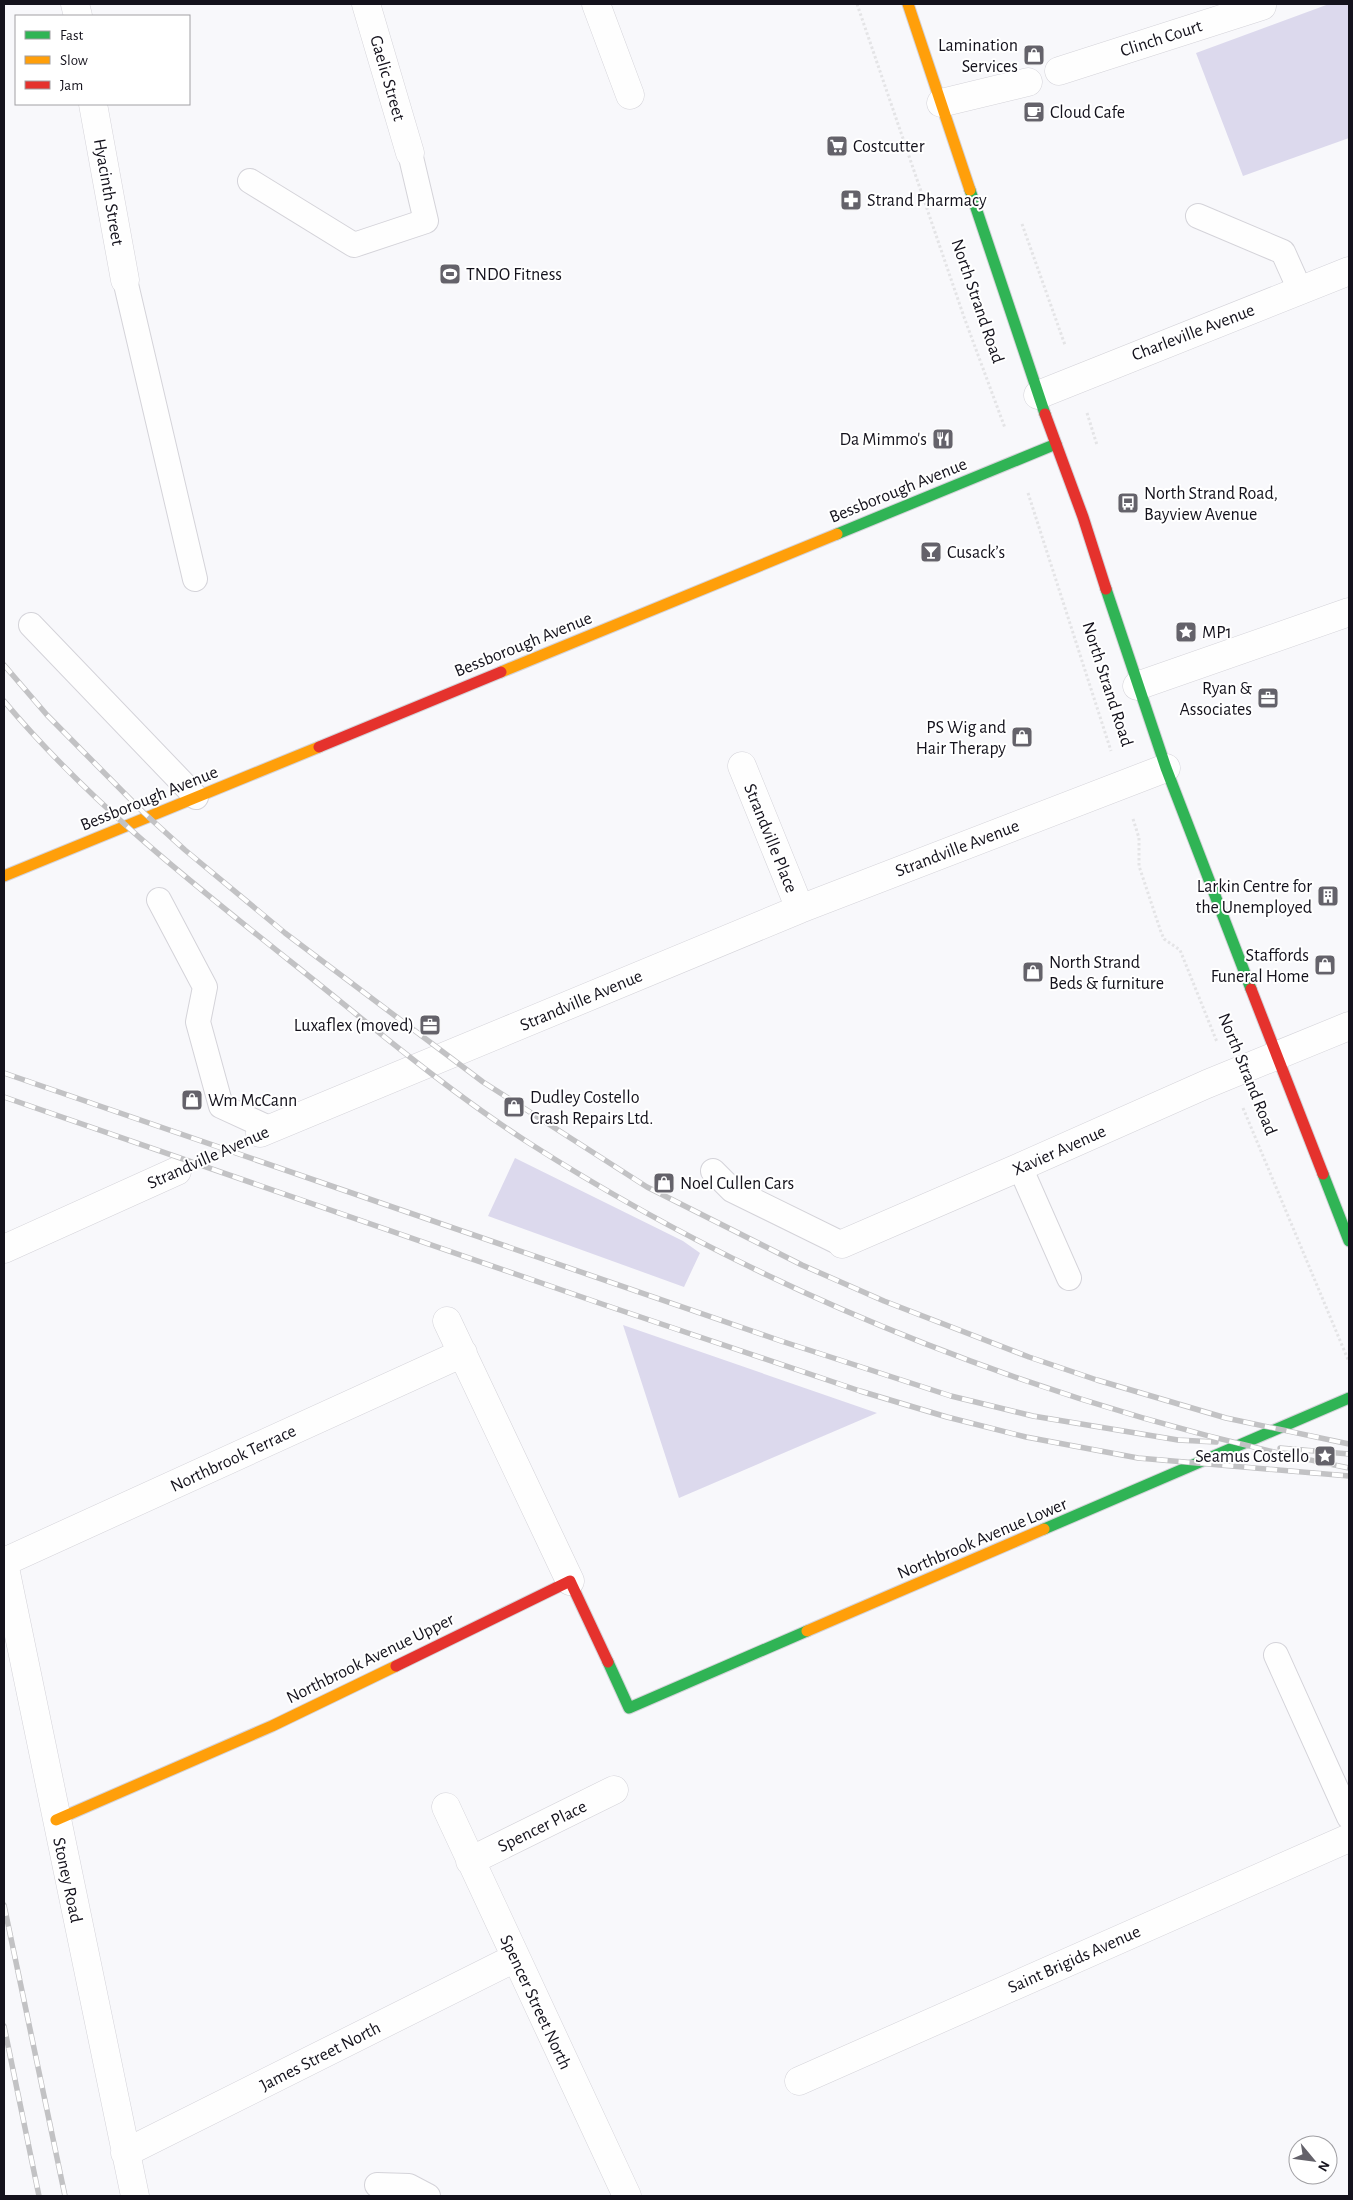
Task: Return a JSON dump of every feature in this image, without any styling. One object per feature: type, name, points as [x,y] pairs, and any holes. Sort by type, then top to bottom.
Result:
[{"type":"street","name":"Gaelic Street","points":[[366,4],[410,153]]},
{"type":"street","points":[[596,4],[630,95]]},
{"type":"street","name":"North Strand Road","points":[[908,4],[1038,395],[1083,517],[1137,686],[1166,768],[1276,1057],[1349,1241]]},
{"type":"street","name":"Clinch Court","points":[[1059,72],[1263,4]]},
{"type":"street","points":[[941,103],[1028,82]]},
{"type":"street","name":"Hyacinth Street","points":[[93,105],[125,280]]},
{"type":"street","name":"Charleville Avenue","points":[[1038,395],[1349,271]]},
{"type":"street","name":"Bessborough Avenue","points":[[4,876],[1056,444]]},
{"type":"street","points":[[1137,686],[1349,612]]},
{"type":"street","name":"Strandville Place","points":[[742,766],[800,909]]},
{"type":"street","name":"Strandville Avenue","points":[[265,1131],[800,909],[1166,768]]},
{"type":"street","name":"Xavier Avenue","points":[[842,1244],[1230,1074],[1349,1026]]},
{"type":"street","name":"Strandville Avenue","points":[[4,1249],[177,1171]]},
{"type":"street","points":[[447,1321],[570,1581]]},
{"type":"street","name":"Northbrook Terrace","points":[[4,1563],[462,1353]]},
{"type":"street","name":"Northbrook Avenue Lower","points":[[570,1581],[628,1708],[1349,1398]]},
{"type":"street","name":"Stoney Road","points":[[4,1563],[134,2196]]},
{"type":"street","name":"Northbrook Avenue Upper","points":[[56,1820],[272,1726],[570,1581]]},
{"type":"street","name":"Spencer Place","points":[[470,1861],[614,1790]]},
{"type":"street","name":"Spencer Street North","points":[[446,1808],[627,2196]]},
{"type":"street","name":"Saint Brigids Avenue","points":[[799,2081],[1349,1838]]},
{"type":"street","name":"James Street North","points":[[125,2154],[515,1958]]},
{"type":"lane","points":[[250,181],[354,245],[426,221],[410,153]]},
{"type":"lane","points":[[1198,216],[1283,252],[1300,290]]},
{"type":"lane","points":[[125,280],[195,579]]},
{"type":"lane","points":[[30,625],[196,797]]},
{"type":"lane","points":[[159,900],[205,987],[198,1022],[221,1106],[265,1131]]},
{"type":"lane","points":[[1020,1167],[1069,1278]]},
{"type":"lane","points":[[713,1171],[732,1190],[842,1244]]},
{"type":"lane","points":[[1276,1655],[1349,1817]]},
{"type":"lane","points":[[377,2185],[409,2186],[428,2196]]},
{"type":"path","name":"North Strand Road","points":[[857,4],[967,326],[1018,461],[1122,784],[1138,838],[1139,866],[1161,932],[1164,939],[1180,950],[1349,1362]]},
{"type":"path","name":"Strandville Avenue","points":[[177,1171],[265,1131]]},
{"type":"shaded area","points":[[1329,4],[1349,4],[1349,138],[1243,176],[1196,53]]},
{"type":"shaded area","points":[[515,1158],[683,1241],[700,1253],[684,1287],[488,1216]]},
{"type":"shaded area","points":[[623,1325],[877,1413],[679,1498]]},
{"type":"railway","points":[[4,665],[47,715],[144,813],[185,850],[285,933],[483,1082],[647,1187],[802,1265],[884,1301],[1029,1357],[1097,1380],[1226,1418],[1349,1444]]},
{"type":"railway","points":[[4,701],[36,738],[105,806],[214,900],[407,1055],[467,1100],[529,1143],[623,1200],[721,1252],[821,1300],[924,1343],[1029,1382],[1136,1416],[1242,1444],[1349,1468]]},
{"type":"railway","points":[[4,1073],[781,1341],[951,1396],[1033,1416],[1178,1440],[1216,1442]]},
{"type":"railway","points":[[4,1097],[602,1304],[860,1391],[947,1417],[1026,1437],[1138,1458],[1349,1476]]},
{"type":"railway","points":[[1280,1448],[1349,1454]]},
{"type":"railway","points":[[4,1905],[65,2196]]},
{"type":"railway","points":[[4,2026],[39,2196]]},
{"type":"traffic: fast","points":[[970,190],[1045,414]]},
{"type":"traffic: fast","points":[[837,534],[1056,444]]},
{"type":"traffic: fast","points":[[1106,589],[1166,768],[1251,989]]},
{"type":"traffic: fast","points":[[1323,1174],[1349,1241]]},
{"type":"traffic: fast","points":[[1044,1529],[1349,1398]]},
{"type":"traffic: fast","points":[[608,1662],[629,1708],[807,1631]]},
{"type":"traffic: slow","points":[[908,4],[970,190]]},
{"type":"traffic: slow","points":[[501,672],[837,534]]},
{"type":"traffic: slow","points":[[4,876],[319,747]]},
{"type":"traffic: slow","points":[[807,1631],[1044,1529]]},
{"type":"traffic: slow","points":[[56,1820],[272,1726],[396,1666]]},
{"type":"traffic: jam","points":[[1045,414],[1083,517],[1106,589]]},
{"type":"traffic: jam","points":[[319,747],[501,672]]},
{"type":"traffic: jam","points":[[1251,989],[1323,1174]]},
{"type":"traffic: jam","points":[[396,1666],[570,1581],[608,1662]]},
{"type":"place","name":"Lamination Services","points":[[1034,55]]},
{"type":"place","name":"Cloud Cafe","points":[[1034,112]]},
{"type":"place","name":"Costcutter","points":[[837,146]]},
{"type":"place","name":"Strand Pharmacy","points":[[851,200]]},
{"type":"place","name":"TNDO Fitness","points":[[450,274]]},
{"type":"place","name":"Da Mimmo's","points":[[943,439]]},
{"type":"place","name":"North Strand Road, Bayview Avenue","points":[[1128,503]]},
{"type":"place","name":"Cusack’s","points":[[931,552]]},
{"type":"place","name":"MP1","points":[[1186,632]]},
{"type":"place","name":"Ryan & Associates","points":[[1268,698]]},
{"type":"place","name":"PS Wig and Hair Therapy","points":[[1022,737]]},
{"type":"place","name":"Larkin Centre for the Unemployed","points":[[1328,896]]},
{"type":"place","name":"Staffords Funeral Home","points":[[1325,965]]},
{"type":"place","name":"North Strand Beds & furniture","points":[[1033,972]]},
{"type":"place","name":"Luxaflex (moved)","points":[[430,1025]]},
{"type":"place","name":"Wm McCann","points":[[192,1100]]},
{"type":"place","name":"Dudley Costello Crash Repairs Ltd.","points":[[514,1107]]},
{"type":"place","name":"Noel Cullen Cars","points":[[664,1183]]},
{"type":"place","name":"Seamus Costello","points":[[1325,1456]]}]
